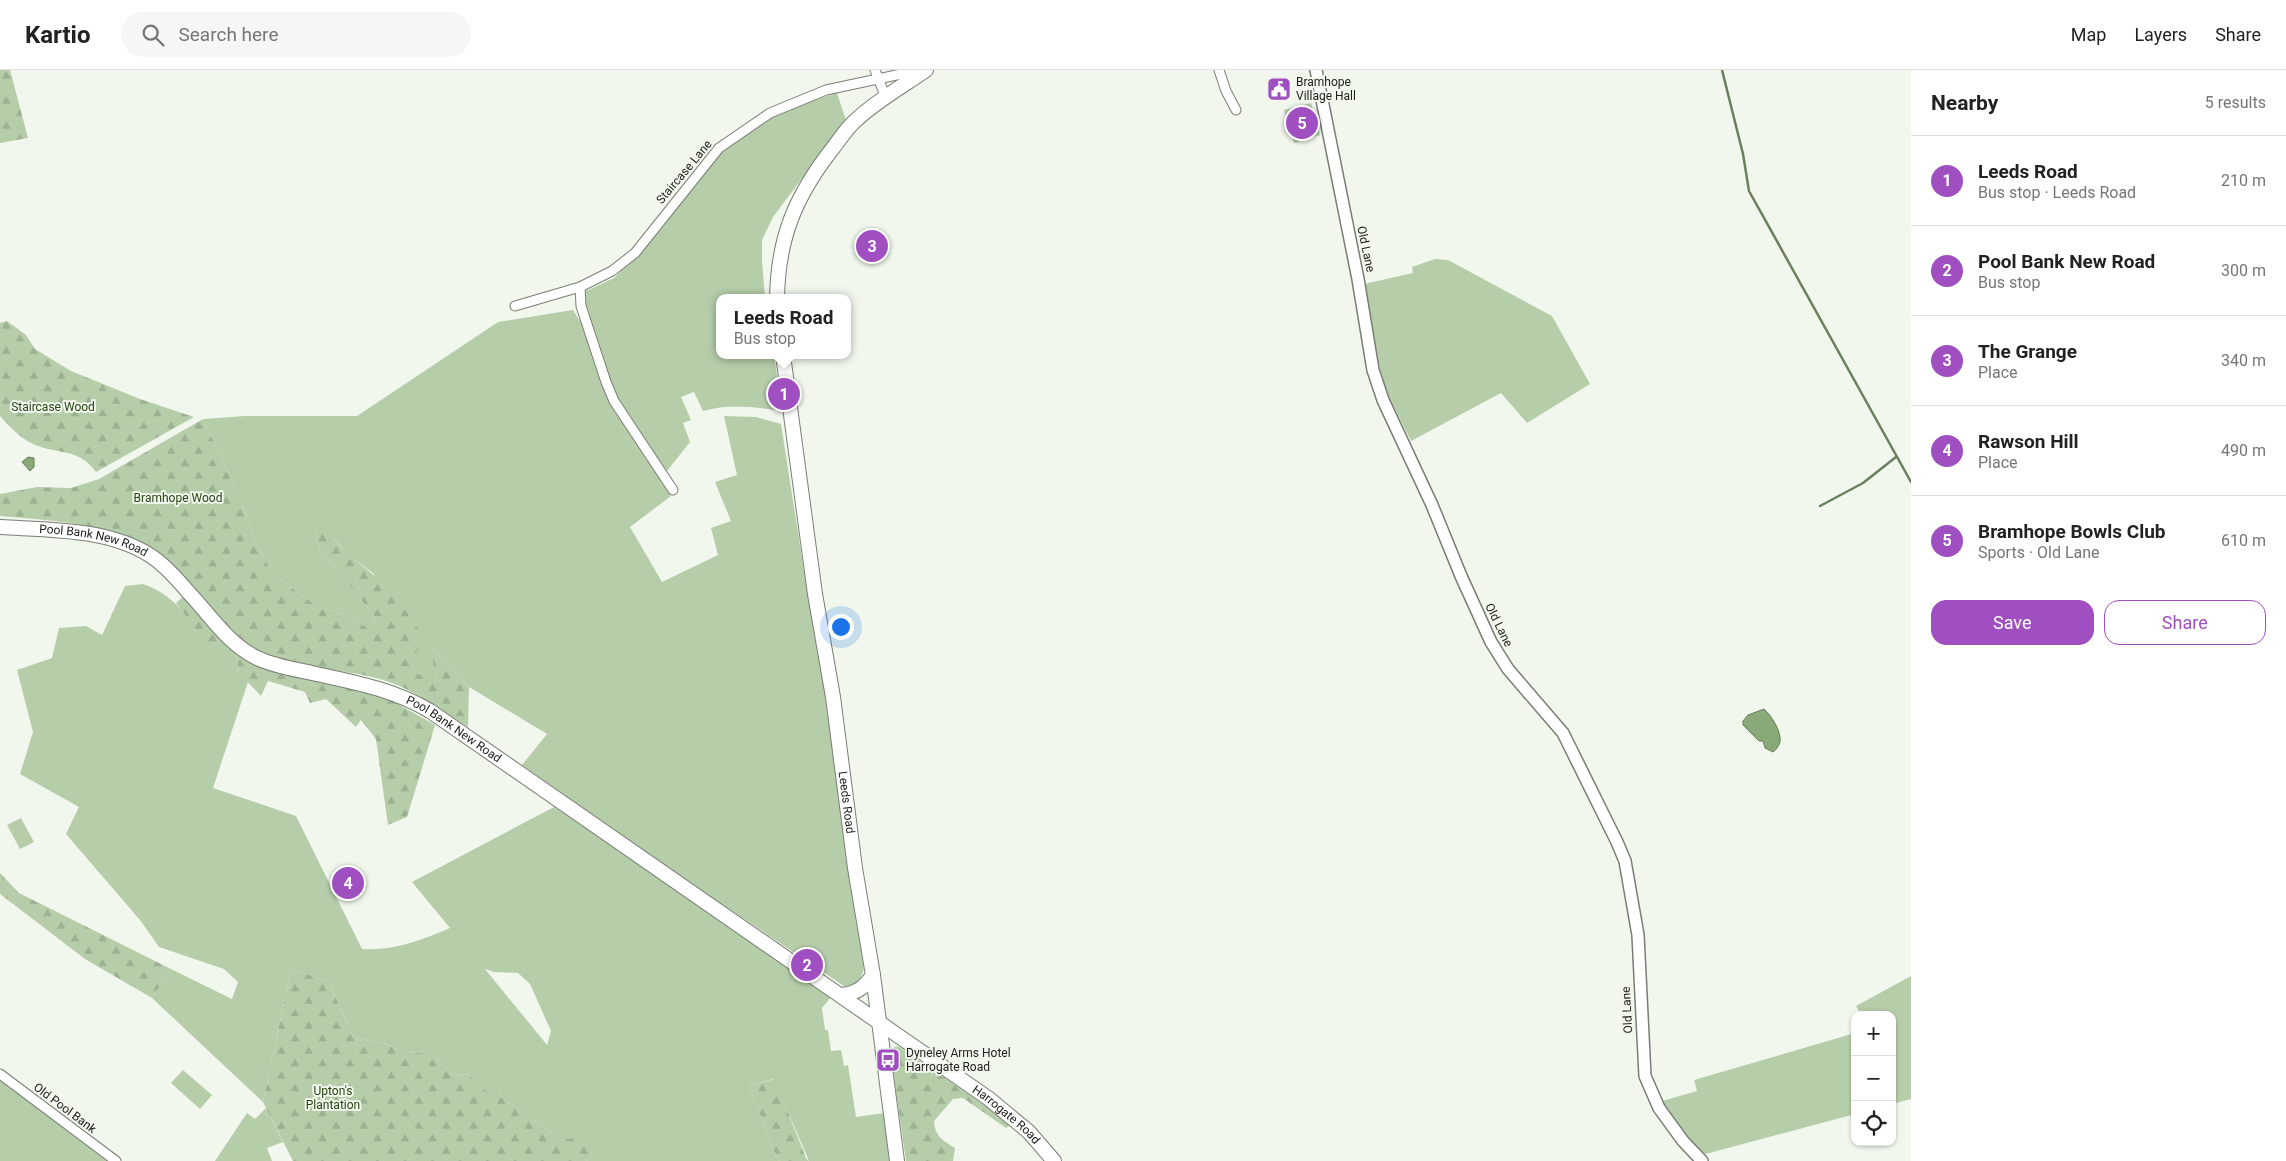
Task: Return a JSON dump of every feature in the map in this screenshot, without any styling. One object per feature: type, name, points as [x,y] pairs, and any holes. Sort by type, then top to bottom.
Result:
[{"type":"highway","points":[[777,294],[780,252],[790,220],[822,162],[854,121],[924,72]]},
{"type":"highway","name":"Leeds Road","points":[[784,359],[815,594],[833,697],[856,868],[873,975],[897,1161]]},
{"type":"highway","name":"Pool Bank New Road","points":[[0,527],[77,533],[114,540],[138,549],[153,557],[171,574],[228,638],[241,649],[277,665],[382,689],[416,703],[516,768],[879,1021]]},
{"type":"highway","points":[[842,995],[854,993],[861,989],[873,975]]},
{"type":"highway","name":"Harrogate Road","points":[[879,1021],[1011,1115],[1038,1141],[1054,1161]]},
{"type":"street","points":[[875,70],[880,78],[886,98]]},
{"type":"street","points":[[1219,70],[1226,91],[1236,110]]},
{"type":"street","name":"Old Lane","points":[[1316,70],[1358,279],[1373,370],[1383,400],[1432,505],[1491,642],[1508,669],[1563,733],[1618,842],[1625,861],[1638,935],[1645,1076],[1659,1108],[1683,1141],[1702,1161]]},
{"type":"street","name":"Staircase Lane","points":[[515,306],[580,287],[612,271],[635,253],[719,148],[742,130],[770,113],[826,90],[915,71],[924,72]]},
{"type":"street","points":[[580,287],[581,306],[614,401],[672,490]]},
{"type":"street","name":"Old Pool Bank","points":[[0,1074],[116,1161]]},
{"type":"green space","points":[[0,70],[10,70],[28,138],[0,143]]},
{"type":"green space","points":[[837,93],[846,120],[773,217],[762,240],[765,294],[716,294],[716,359],[775,359],[782,411],[733,406],[703,411],[694,392],[681,397],[691,420],[683,423],[690,442],[667,471],[631,423],[614,394],[582,293],[614,278],[633,259],[681,202],[715,153],[774,112]]},
{"type":"green space","points":[[1311,103],[1320,135],[1294,143],[1284,110]]},
{"type":"green space","points":[[1435,259],[1448,260],[1552,316],[1590,384],[1527,423],[1501,393],[1411,441],[1388,395],[1379,365],[1364,284],[1413,273],[1412,267]]},
{"type":"green space","points":[[573,310],[588,334],[626,426],[671,496],[630,527],[662,582],[718,555],[711,528],[731,521],[715,482],[737,475],[724,416],[756,417],[781,424],[806,584],[827,688],[864,969],[861,977],[852,985],[844,986],[689,882],[522,765],[547,734],[469,687],[432,649],[436,683],[407,670],[374,574],[347,554],[327,530],[324,518],[315,531],[320,550],[376,618],[369,629],[349,616],[318,607],[273,574],[255,541],[236,489],[203,419],[245,416],[357,416],[498,322]]},
{"type":"green space","name":"Staircase Wood","points":[[7,321],[26,335],[35,349],[71,371],[140,399],[194,417],[96,472],[89,464],[74,455],[33,444],[19,435],[0,416],[0,323]]},
{"type":"green space","name":"Bramhope Wood","points":[[203,419],[236,489],[255,541],[273,574],[318,607],[349,616],[369,629],[376,618],[320,550],[315,531],[324,517],[328,529],[343,550],[392,593],[424,637],[408,670],[436,682],[431,648],[469,687],[468,727],[420,696],[389,682],[374,677],[295,664],[264,654],[240,639],[230,630],[185,578],[166,559],[145,544],[112,531],[94,527],[0,516],[0,494],[37,487],[71,488],[99,479]]},
{"type":"green space","points":[[143,584],[155,589],[182,610],[211,649],[221,638],[236,652],[239,673],[248,682],[213,788],[296,816],[362,949],[397,946],[450,928],[412,882],[554,807],[660,877],[831,997],[822,1008],[825,1030],[828,1030],[831,1051],[841,1050],[844,1066],[848,1065],[856,1117],[884,1113],[889,1161],[809,1161],[774,1079],[749,1086],[776,1156],[780,1161],[586,1161],[595,1149],[562,1140],[502,1098],[498,1091],[487,1091],[468,1074],[454,1076],[431,1053],[403,1052],[387,1044],[354,1038],[328,981],[291,969],[263,1102],[152,998],[171,969],[232,999],[238,982],[224,969],[159,947],[140,920],[66,834],[79,807],[20,774],[33,732],[17,670],[52,658],[59,628],[86,626],[102,635],[125,586]],"holes":[[[485,969],[494,972],[518,973],[530,984],[551,1031],[547,1045]]]},
{"type":"green space","points":[[184,596],[221,638],[211,649],[176,603]]},
{"type":"green space","points":[[236,652],[375,691],[435,725],[407,817],[388,825],[376,739],[361,720],[356,727],[326,699],[310,703],[305,692],[268,681],[261,696],[239,673]]},
{"type":"green space","points":[[21,818],[34,842],[20,849],[7,825]]},
{"type":"green space","points":[[0,873],[19,893],[171,969],[152,998],[85,959],[0,894]]},
{"type":"green space","name":"Upton's Plantation","points":[[291,969],[328,981],[354,1038],[387,1044],[403,1052],[431,1053],[454,1076],[468,1074],[487,1091],[498,1091],[502,1098],[562,1140],[583,1136],[595,1149],[586,1161],[293,1161],[263,1102]]},
{"type":"green space","points":[[1911,976],[1911,1099],[1896,1103],[1896,1011],[1859,1011],[1856,1006]]},
{"type":"green space","points":[[1851,1034],[1851,1115],[1702,1155],[1685,1137],[1659,1102],[1697,1091],[1694,1080]]},
{"type":"green space","points":[[898,1046],[1012,1124],[1006,1128],[963,1098],[953,1099],[934,1121],[940,1137],[955,1148],[953,1161],[906,1161],[890,1049]]},
{"type":"green space","points":[[183,1070],[212,1095],[200,1109],[171,1083]]},
{"type":"green space","points":[[775,1079],[806,1158],[809,1161],[780,1161],[776,1156],[749,1086]]},
{"type":"green space","points":[[0,1081],[108,1161],[0,1161]]},
{"type":"green space","points":[[266,1108],[283,1142],[267,1148],[272,1161],[215,1161],[247,1113],[255,1119]]},
{"type":"shaded area","points":[[28,457],[34,458],[34,467],[30,471],[22,462]]},
{"type":"shaded area","points":[[1764,709],[1773,719],[1779,733],[1780,743],[1773,752],[1765,748],[1763,741],[1759,741],[1743,725],[1743,721],[1748,715]]},
{"type":"waterway","points":[[1722,70],[1743,154],[1749,191],[1911,482]]},
{"type":"waterway","points":[[1820,506],[1863,483],[1896,457]]},
{"type":"place","name":"Bramhope Village Hall","points":[[1279,89]]},
{"type":"place","name":"Bramhope Bowls Club","points":[[1302,123]]},
{"type":"place","name":"The Grange","points":[[872,246]]},
{"type":"place","name":"Leeds Road","points":[[784,394]]},
{"type":"place","name":"Rawson Hill","points":[[348,883]]},
{"type":"place","name":"Pool Bank New Road","points":[[807,965]]},
{"type":"place","name":"Dyneley Arms Hotel Harrogate Road","points":[[888,1060]]}]
